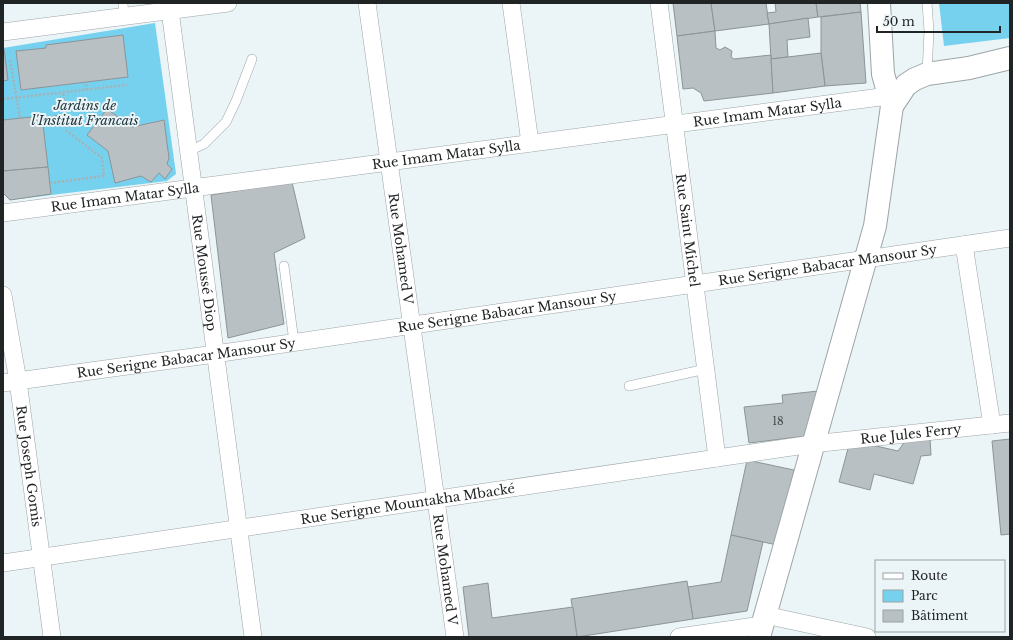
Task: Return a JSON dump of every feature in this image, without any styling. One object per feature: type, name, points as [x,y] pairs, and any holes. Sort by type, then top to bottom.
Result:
[{"type":"street","points":[[3,32],[124,10],[228,3]]},
{"type":"street","name":"Rue Mohamed V","points":[[367,3],[455,637]]},
{"type":"street","points":[[511,3],[530,143]]},
{"type":"street","name":"Rue Saint Michel","points":[[659,3],[717,458]]},
{"type":"street","points":[[762,626],[812,444],[875,226],[890,101],[883,74],[879,3]]},
{"type":"street","name":"Rue Moussé Diop","points":[[169,7],[253,637]]},
{"type":"street","points":[[890,101],[906,85],[927,74],[969,68],[1010,58]]},
{"type":"street","points":[[969,68],[1010,69]]},
{"type":"street","name":"Rue Imam Matar Sylla","points":[[3,213],[674,124],[890,101]]},
{"type":"street","name":"Rue Serigne Babacar Mansour Sy","points":[[10,382],[216,354],[412,324],[1010,238]]},
{"type":"street","points":[[964,245],[992,425]]},
{"type":"street","name":"Rue Joseph Gomis","points":[[3,295],[10,382],[42,558],[52,637]]},
{"type":"street","name":"Rue Jules Ferry","points":[[812,444],[1010,423]]},
{"type":"street","name":"Rue Serigne Mountakha Mbacké","points":[[3,563],[812,444]]},
{"type":"street","points":[[679,637],[762,626],[868,637]]},
{"type":"lane","points":[[927,3],[929,31],[927,74]]},
{"type":"lane","points":[[189,151],[204,144],[226,122],[236,101],[252,59]]},
{"type":"lane","points":[[284,266],[294,342]]},
{"type":"lane","points":[[629,386],[706,369]]},
{"type":"path","points":[[10,60],[20,118]]},
{"type":"path","points":[[86,84],[87,90]]},
{"type":"path","points":[[3,99],[127,85]]},
{"type":"path","points":[[50,183],[104,176],[102,158],[67,131],[63,92]]},
{"type":"green space","points":[[939,3],[1010,3],[1010,38],[944,46]]},
{"type":"green space","name":"Jardins de l'Institut Francais","points":[[155,23],[176,174],[167,181],[10,200],[3,193],[3,48]]},
{"type":"building","points":[[673,3],[711,3],[715,31],[677,36]]},
{"type":"building","points":[[711,3],[766,3],[769,24],[715,31]]},
{"type":"building","points":[[775,3],[816,3],[818,17],[769,24],[767,13],[776,12]]},
{"type":"building","points":[[816,3],[860,3],[861,12],[818,17]]},
{"type":"building","points":[[861,12],[866,83],[825,86],[821,53],[821,17]]},
{"type":"building","points":[[808,18],[810,37],[787,40],[788,57],[771,59],[769,24]]},
{"type":"building","points":[[715,31],[716,48],[720,50],[725,47],[732,51],[731,57],[734,59],[771,55],[773,93],[704,101],[701,93],[693,88],[683,89],[677,36]]},
{"type":"building","points":[[123,35],[128,77],[21,90],[16,51],[46,48],[46,45]]},
{"type":"building","points":[[3,49],[8,80],[3,81]]},
{"type":"building","points":[[821,53],[825,86],[773,93],[771,59]]},
{"type":"building","points":[[107,109],[132,127],[164,120],[169,158],[167,164],[172,169],[165,179],[159,173],[151,182],[141,176],[115,183],[108,151],[87,135]]},
{"type":"building","points":[[42,116],[48,167],[3,171],[3,120]]},
{"type":"building","points":[[48,167],[51,194],[10,200],[3,193],[3,171]]},
{"type":"building","points":[[292,182],[305,238],[274,253],[284,324],[228,338],[211,195]]},
{"type":"building","points":[[818,391],[806,436],[749,443],[744,407],[783,403],[782,395]]},
{"type":"building","points":[[930,438],[931,455],[921,456],[913,484],[874,474],[870,490],[839,482],[849,445],[860,448],[863,443],[898,451],[906,440]]},
{"type":"building","points":[[1010,439],[1010,534],[1001,535],[992,441]]},
{"type":"building","points":[[747,460],[794,470],[777,545],[731,535]]},
{"type":"building","points":[[731,535],[763,542],[747,611],[693,619],[688,587],[721,582]]},
{"type":"building","points":[[687,581],[693,619],[577,637],[571,599]]},
{"type":"building","points":[[488,583],[492,618],[573,607],[577,637],[469,637],[463,587]]}]
